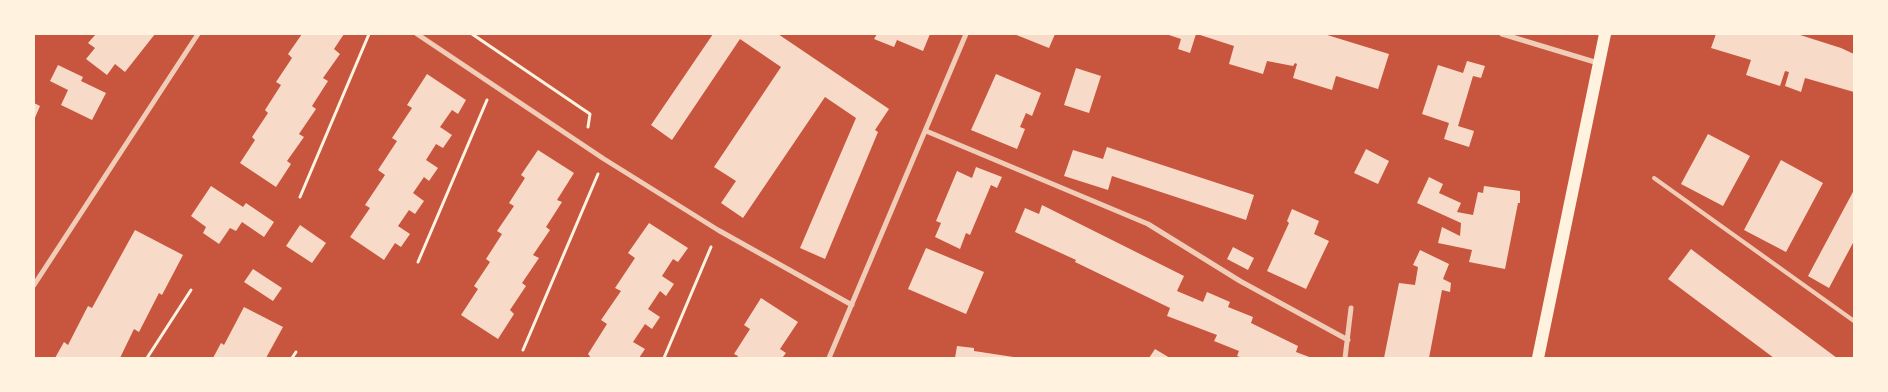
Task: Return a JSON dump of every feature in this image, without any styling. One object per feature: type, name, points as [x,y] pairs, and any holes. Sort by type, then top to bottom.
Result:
[{"type":"main road","points":[[1538,358],[1605,34]]},
{"type":"street","points":[[34,285],[198,34]]},
{"type":"street","points":[[416,34],[586,148],[718,230],[852,305]]},
{"type":"street","points":[[829,358],[966,34]]},
{"type":"street","points":[[1502,34],[1598,63]]},
{"type":"street","points":[[926,131],[1148,224],[1240,281],[1348,340]]},
{"type":"street","points":[[1345,358],[1352,308]]},
{"type":"lane","points":[[1654,178],[1854,321]]},
{"type":"path","points":[[300,197],[369,34]]},
{"type":"path","points":[[472,34],[590,114],[586,148]]},
{"type":"path","points":[[418,262],[493,86]]},
{"type":"path","points":[[523,350],[604,159]]},
{"type":"path","points":[[664,358],[718,230]]},
{"type":"path","points":[[147,358],[191,290]]},
{"type":"path","points":[[292,358],[296,352]]},
{"type":"building","points":[[96,34],[155,34],[125,72],[115,64],[107,75],[86,59],[95,48],[88,43]]},
{"type":"building","points":[[302,34],[344,34],[334,49],[340,54],[323,78],[328,81],[312,106],[316,109],[299,134],[304,137],[287,161],[291,164],[276,187],[240,163],[255,140],[252,137],[268,113],[265,110],[281,85],[276,82],[292,58],[288,54]]},
{"type":"building","points":[[713,34],[778,34],[889,109],[875,130],[878,132],[825,259],[800,248],[856,118],[825,97],[743,218],[721,203],[736,181],[714,167],[781,67],[740,39],[672,140],[651,125]]},
{"type":"building","points":[[877,34],[930,34],[923,51],[897,40],[894,47],[874,39]]},
{"type":"building","points":[[1014,34],[1055,34],[1049,48]]},
{"type":"building","points":[[1166,34],[1196,34],[1190,53],[1178,49],[1181,39]]},
{"type":"building","points":[[1197,34],[1324,34],[1389,54],[1378,89],[1336,76],[1332,90],[1293,78],[1297,64],[1295,63],[1293,66],[1267,61],[1263,74],[1229,64],[1234,46]]},
{"type":"building","points":[[1716,34],[1797,34],[1841,48],[1854,54],[1854,92],[1805,78],[1801,92],[1785,86],[1789,72],[1785,71],[1780,86],[1746,75],[1751,60],[1711,48]]},
{"type":"building","points":[[1467,61],[1485,66],[1481,78],[1473,76],[1458,126],[1474,131],[1469,147],[1444,139],[1449,123],[1422,114],[1438,65],[1463,73]]},
{"type":"building","points":[[58,65],[83,77],[81,81],[106,93],[92,120],[61,105],[68,90],[50,81]]},
{"type":"building","points":[[1076,68],[1101,76],[1089,113],[1064,105]]},
{"type":"building","points":[[427,74],[466,100],[458,114],[452,110],[440,127],[452,135],[443,148],[436,144],[426,160],[438,168],[429,181],[424,177],[413,193],[424,201],[415,214],[409,210],[398,226],[410,234],[401,247],[395,243],[384,260],[350,237],[370,208],[365,205],[385,175],[378,170],[397,141],[392,138],[412,108],[407,105]]},
{"type":"building","points":[[996,74],[1041,93],[1032,116],[1026,113],[1020,127],[1025,129],[1017,149],[971,130]]},
{"type":"building","points":[[34,103],[40,106],[34,120]]},
{"type":"building","points":[[1708,134],[1750,156],[1723,206],[1681,184]]},
{"type":"building","points":[[1107,147],[1254,195],[1246,220],[1112,176],[1108,190],[1064,176],[1073,150],[1103,159]]},
{"type":"building","points":[[1366,149],[1389,161],[1378,184],[1354,173]]},
{"type":"building","points":[[538,150],[574,173],[557,200],[562,202],[546,227],[550,230],[533,255],[539,258],[522,283],[526,286],[510,310],[514,314],[498,339],[461,315],[478,289],[474,286],[490,262],[486,259],[502,234],[497,231],[514,206],[509,203],[525,178],[521,175]]},
{"type":"building","points":[[1781,160],[1823,183],[1786,252],[1744,230]]},
{"type":"building","points":[[976,167],[1002,177],[997,188],[991,185],[970,235],[966,233],[960,249],[935,237],[941,223],[936,221],[957,171],[972,178]]},
{"type":"building","points":[[1429,177],[1443,184],[1439,193],[1461,203],[1457,212],[1473,215],[1478,192],[1483,193],[1484,186],[1520,191],[1520,203],[1518,203],[1505,269],[1469,262],[1472,250],[1438,243],[1442,227],[1460,236],[1461,223],[1417,203]]},
{"type":"building","points":[[211,186],[243,207],[246,203],[274,222],[264,237],[242,222],[236,231],[230,228],[219,244],[203,233],[206,227],[191,216]]},
{"type":"building","points":[[1854,190],[1854,241],[1829,288],[1808,276]]},
{"type":"building","points":[[1042,205],[1184,276],[1177,291],[1203,302],[1207,292],[1230,302],[1228,307],[1253,317],[1251,323],[1298,346],[1296,352],[1312,358],[1243,358],[1237,356],[1239,351],[1214,341],[1217,335],[1167,316],[1170,308],[1075,262],[1076,260],[1015,232],[1025,208],[1039,214]]},
{"type":"building","points":[[1292,209],[1319,221],[1314,234],[1329,241],[1306,289],[1267,271],[1289,223],[1287,221]]},
{"type":"building","points":[[649,223],[688,248],[678,262],[673,259],[662,276],[674,284],[666,296],[660,291],[648,309],[660,317],[652,329],[645,324],[633,342],[645,349],[639,358],[591,358],[588,354],[607,324],[601,320],[621,291],[615,288],[635,258],[628,253]]},
{"type":"building","points":[[300,225],[326,243],[312,263],[286,246]]},
{"type":"building","points":[[135,230],[183,255],[162,295],[159,293],[139,332],[134,329],[120,358],[55,358],[64,342],[68,345],[88,306],[92,308]]},
{"type":"building","points":[[1233,247],[1254,258],[1248,270],[1227,259]]},
{"type":"building","points":[[926,248],[984,272],[966,314],[908,289]]},
{"type":"building","points":[[1691,249],[1837,358],[1774,358],[1668,279]]},
{"type":"building","points":[[1420,250],[1449,264],[1443,279],[1451,283],[1450,292],[1442,290],[1429,358],[1384,358],[1399,283],[1415,285],[1418,267],[1413,265]]},
{"type":"building","points":[[253,269],[282,288],[273,301],[244,282]]},
{"type":"building","points":[[761,298],[798,322],[780,349],[786,353],[782,358],[737,358],[738,356],[734,354],[750,329],[744,325]]},
{"type":"building","points":[[244,307],[283,327],[266,358],[213,358],[221,343],[224,345]]},
{"type":"building","points":[[957,346],[974,348],[974,351],[1020,358],[955,358]]},
{"type":"building","points":[[1155,349],[1170,358],[1149,358]]}]
